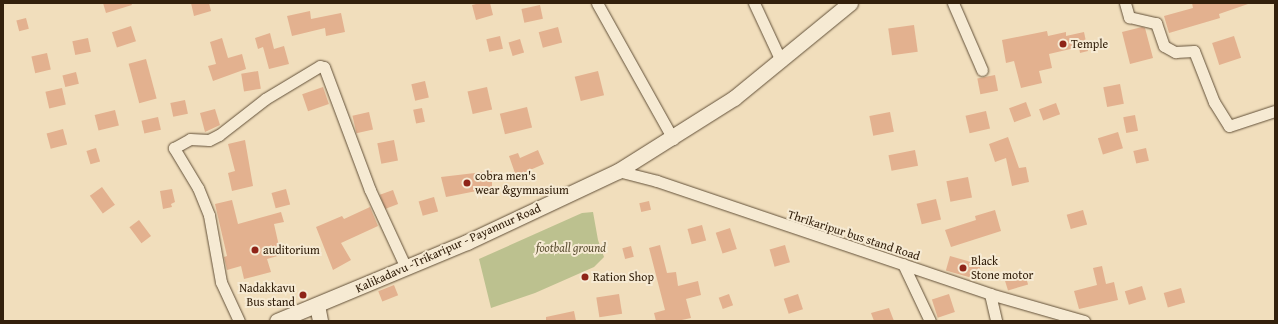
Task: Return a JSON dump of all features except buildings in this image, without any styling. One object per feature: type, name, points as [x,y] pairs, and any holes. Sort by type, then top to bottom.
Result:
[{"type":"main road","name":"Kalikadavu -Trikaripur - Payannur Road","points":[[276,321],[406,268],[618,172],[673,139],[734,98],[850,3]]},
{"type":"main road","points":[[317,305],[320,321]]},
{"type":"street","points":[[597,3],[673,139]]},
{"type":"street","points":[[754,3],[781,61]]},
{"type":"street","points":[[954,3],[982,70]]},
{"type":"street","points":[[1125,3],[1129,17],[1156,23],[1164,46],[1175,52],[1194,51],[1214,102],[1229,126],[1275,111]]},
{"type":"street","points":[[239,321],[221,282],[209,215],[198,188],[174,148],[190,139],[209,140],[219,136],[265,99],[320,66],[324,67],[370,190],[406,268]]},
{"type":"street","name":"Thrikaripur bus stand Road","points":[[618,172],[657,181],[799,231],[903,264],[990,294],[1084,321]]},
{"type":"street","points":[[903,264],[930,321]]},
{"type":"street","points":[[990,294],[996,321]]},
{"type":"green space","name":"football ground","points":[[593,212],[598,240],[604,257],[594,267],[535,293],[491,308],[479,259],[582,213]]},
{"type":"place","name":"Temple","points":[[1063,44]]},
{"type":"place","name":"cobra men's wear &gymnasium","points":[[467,183]]},
{"type":"place","name":"auditorium","points":[[255,250]]},
{"type":"place","name":"Black Stone motor","points":[[963,268]]},
{"type":"place","name":"Ration Shop","points":[[585,277]]},
{"type":"place","name":"Nadakkavu Bus stand","points":[[303,295]]}]
